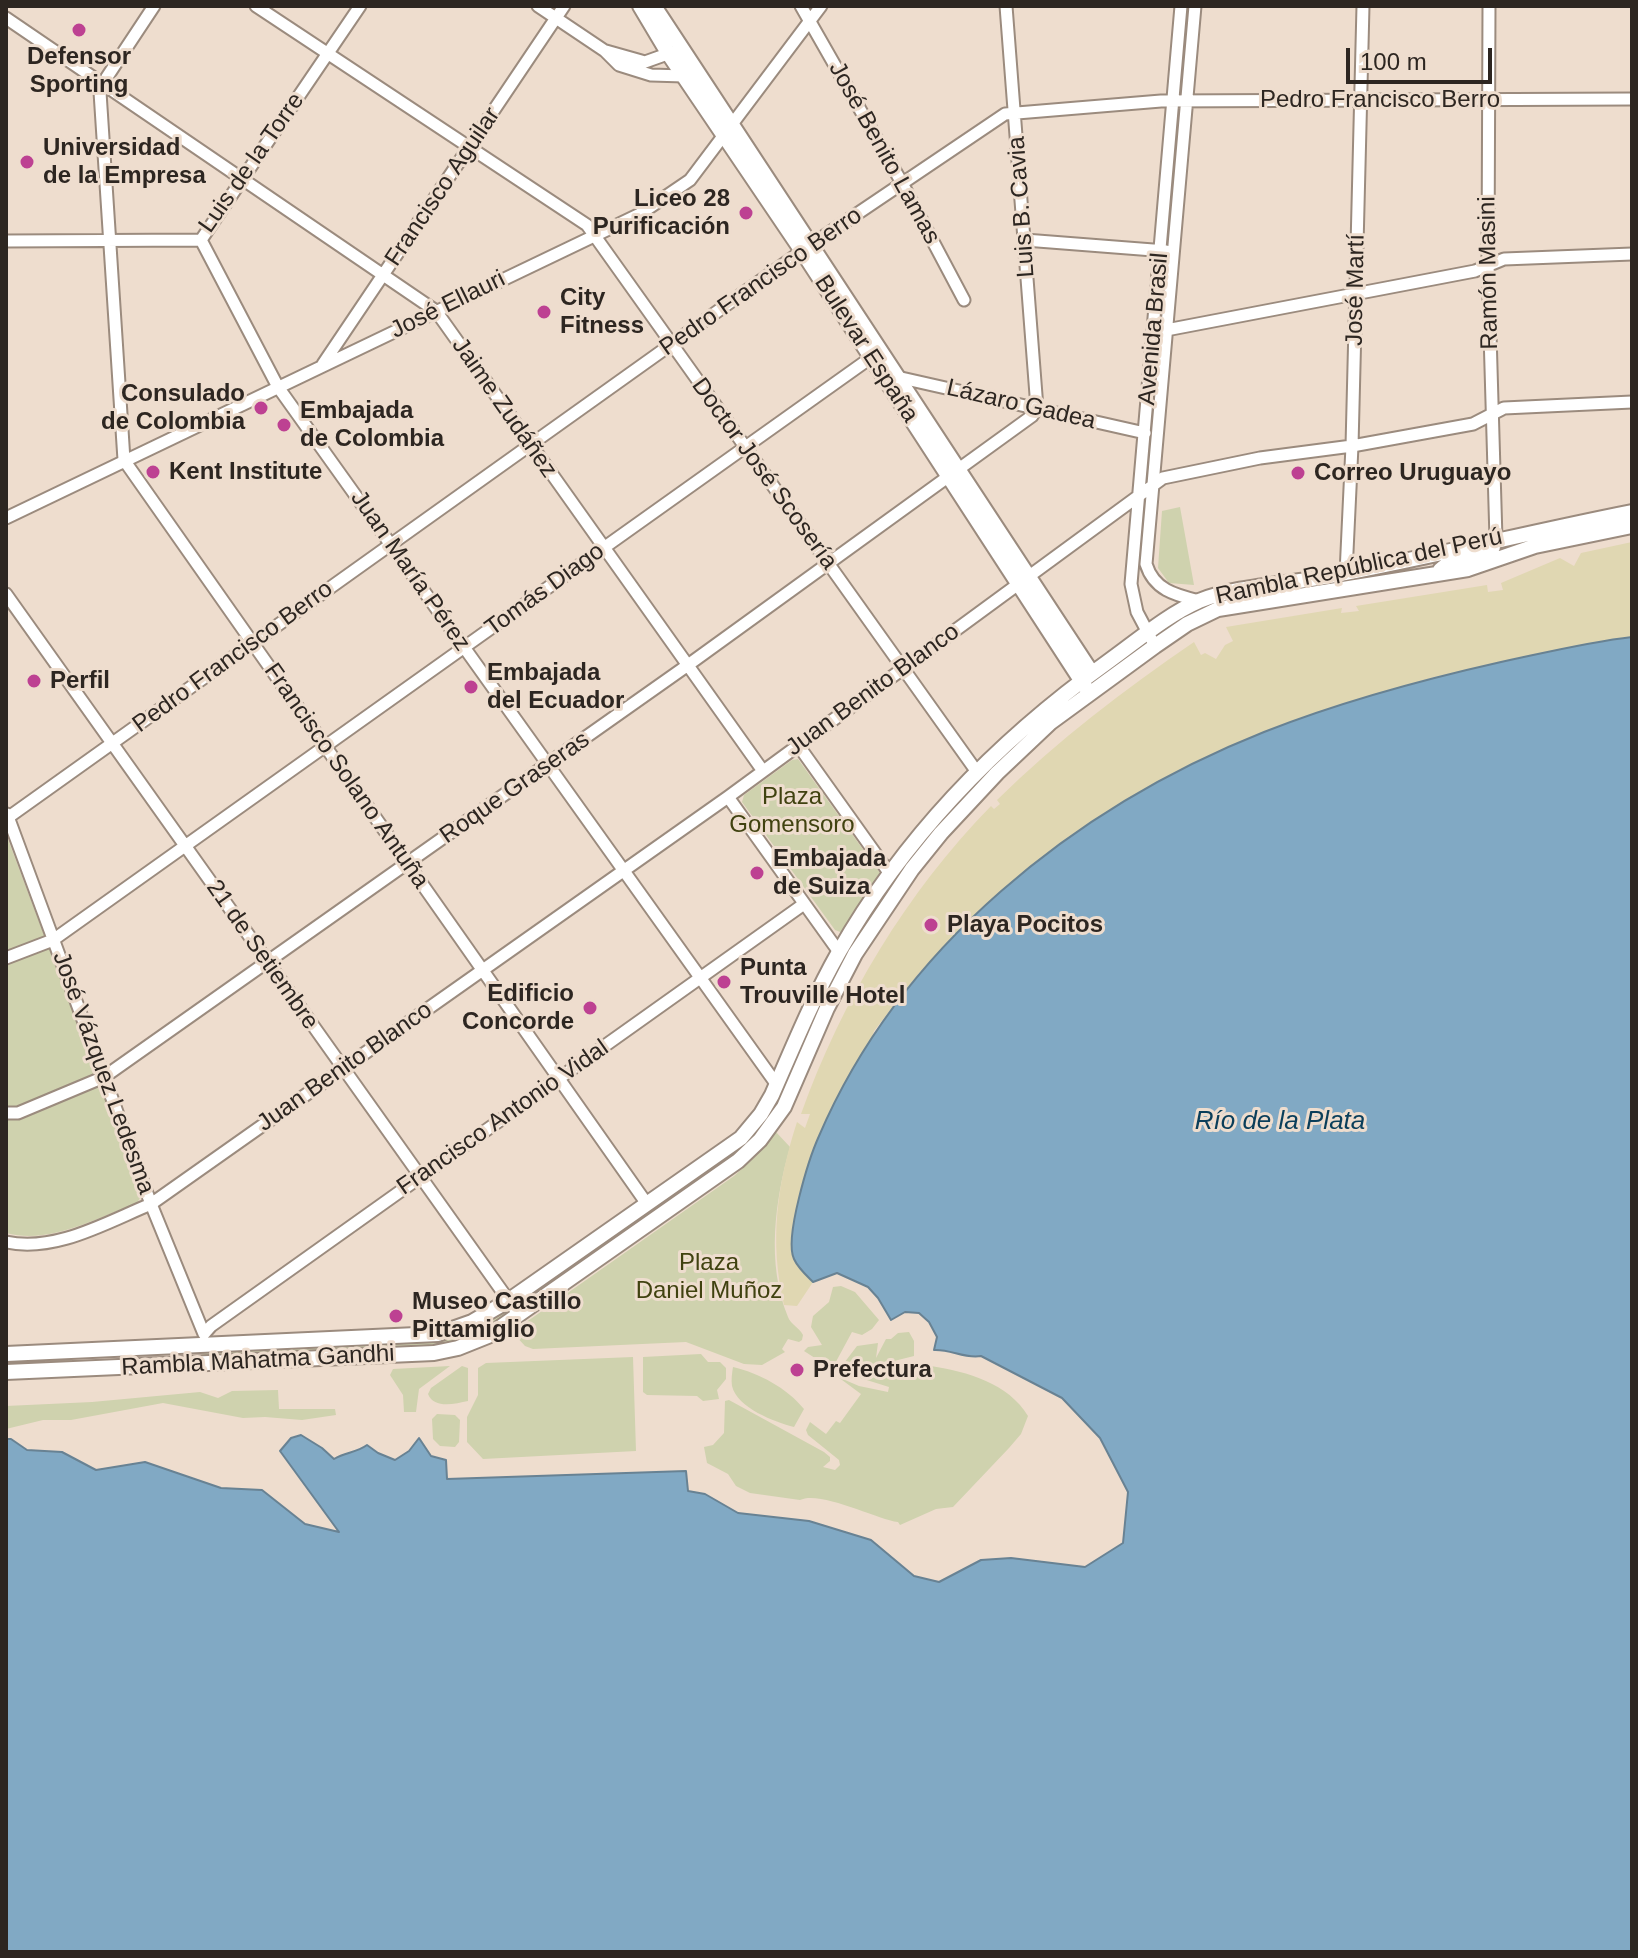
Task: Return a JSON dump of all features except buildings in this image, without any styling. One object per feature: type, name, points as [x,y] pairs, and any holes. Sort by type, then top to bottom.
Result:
[{"type":"main road","name":"Bulevar España","points":[[640,6],[668,53],[728,132],[806,248],[1088,683]]},
{"type":"main road","name":"Bulevar España","points":[[654,6],[728,132]]},
{"type":"main road","name":"Bulevar España","points":[[876,354],[897,377],[953,473]]},
{"type":"main road","name":"Rambla República del Perú","points":[[647,1204],[741,1138],[761,1114],[839,952],[890,874],[930,823],[977,772],[1042,712],[1151,640],[1199,601],[1216,595],[1346,573],[1632,512]]},
{"type":"main road","name":"Rambla República del Perú","points":[[1151,640],[1218,609],[1468,569],[1571,537],[1632,526]]},
{"type":"main road","points":[[1436,574],[1450,563],[1488,552],[1496,539]]},
{"type":"main road","name":"Rambla República del Perú","points":[[661,1216],[738,1161],[760,1140],[784,1107],[827,1008],[855,954],[912,869],[997,773],[1088,683]]},
{"type":"main road","points":[[561,1286],[576,1265],[643,1218],[647,1204]]},
{"type":"main road","name":"Rambla Mahatma Gandhi","points":[[6,1354],[203,1340],[438,1334],[472,1322],[508,1301],[647,1204]]},
{"type":"main road","name":"Rambla Mahatma Gandhi","points":[[6,1372],[434,1353],[480,1340],[661,1216]]},
{"type":"main road","points":[[62,1370],[89,1361],[192,1355],[203,1340]]},
{"type":"street","points":[[124,460],[100,92],[154,6]]},
{"type":"street","name":"Doctor José Scosería","points":[[256,6],[587,225],[977,772]]},
{"type":"street","name":"Luis de la Torre","points":[[6,241],[201,240],[360,6]]},
{"type":"street","points":[[538,6],[605,51],[619,65],[651,75],[684,76]]},
{"type":"street","name":"Francisco Aguilar","points":[[321,367],[564,6]]},
{"type":"street","name":"José Benito Lamas","points":[[801,6],[902,183],[964,300]]},
{"type":"street","name":"José Ellauri","points":[[6,518],[640,214],[669,197],[690,180],[821,6]]},
{"type":"street","name":"Luis B. Cavia","points":[[1006,6],[1037,408]]},
{"type":"street","name":"Avenida Brasil","points":[[1151,640],[1137,612],[1131,584],[1181,6]]},
{"type":"street","name":"Avenida Brasil","points":[[1195,6],[1146,555],[1154,582],[1165,590],[1199,601]]},
{"type":"street","name":"José Martí","points":[[1346,573],[1363,6]]},
{"type":"street","name":"Ramón Masini","points":[[1489,6],[1488,265],[1496,539]]},
{"type":"street","name":"Jaime Zudáñez","points":[[6,18],[436,311],[763,771]]},
{"type":"street","points":[[605,51],[645,62],[668,53],[684,53]]},
{"type":"street","name":"Pedro Francisco Berro","points":[[7,816],[806,248],[1005,114],[1173,101],[1632,99]]},
{"type":"street","name":"Juan María Pérez","points":[[201,240],[278,387],[777,1085]]},
{"type":"street","points":[[1025,240],[1174,252]]},
{"type":"street","points":[[1154,333],[1475,271],[1504,259],[1632,254]]},
{"type":"street","name":"Tomás Diago","points":[[6,958],[53,940],[876,354]]},
{"type":"street","name":"Lázaro Gadea","points":[[897,377],[1145,433]]},
{"type":"street","name":"Juan Benito Blanco","points":[[6,1242],[35,1245],[85,1232],[151,1204],[728,797],[1153,484],[1179,473],[1227,464],[1473,424],[1504,408],[1632,402]]},
{"type":"street","name":"Roque Graseras","points":[[6,1113],[18,1113],[104,1077],[688,665],[1027,421],[1037,408]]},
{"type":"street","name":"Francisco Solano Antuña","points":[[124,460],[647,1204]]},
{"type":"street","name":"21 de Setiembre","points":[[6,594],[519,1315]]},
{"type":"street","points":[[798,745],[890,874]]},
{"type":"street","points":[[728,797],[839,952]]},
{"type":"street","name":"José Vázquez Ledesma","points":[[7,816],[203,1340]]},
{"type":"street","name":"Francisco Antonio Vidal","points":[[203,1340],[211,1326],[804,904]]},
{"type":"green space","points":[[1180,507],[1194,585],[1169,583],[1158,568],[1162,511]]},
{"type":"green space","name":"Plaza Gomensoro","points":[[798,759],[880,873],[843,933],[835,930],[742,802],[744,795],[792,760]]},
{"type":"green space","points":[[6,834],[142,1195],[137,1203],[73,1228],[23,1236],[6,1233]]},
{"type":"green space","name":"Plaza Daniel Muñoz","points":[[776,1132],[790,1147],[777,1210],[777,1275],[788,1317],[803,1335],[802,1340],[788,1339],[782,1349],[785,1352],[762,1365],[744,1364],[686,1342],[533,1349],[525,1346],[514,1334],[515,1330],[734,1176]]},
{"type":"green space","points":[[841,1286],[855,1292],[879,1320],[862,1335],[852,1332],[832,1369],[804,1351],[808,1347],[822,1345],[811,1327],[813,1316],[829,1302],[833,1287]]},
{"type":"green space","points":[[507,1309],[513,1315],[499,1325],[446,1347],[199,1357],[205,1351],[428,1341],[471,1331]]},
{"type":"green space","points":[[909,1332],[914,1341],[914,1356],[894,1361],[945,1369],[986,1381],[1010,1395],[1028,1416],[1021,1434],[953,1507],[936,1509],[900,1525],[821,1499],[800,1500],[750,1493],[736,1486],[728,1474],[707,1463],[704,1447],[713,1445],[724,1433],[725,1401],[729,1400],[824,1452],[830,1461],[823,1467],[835,1470],[840,1465],[839,1460],[808,1435],[806,1430],[810,1422],[826,1434],[836,1421],[840,1423],[861,1394],[838,1377],[859,1386],[888,1392],[889,1387],[838,1371],[857,1346],[878,1343],[876,1358],[886,1339]]},
{"type":"green space","points":[[701,1354],[708,1362],[720,1362],[726,1368],[726,1379],[717,1390],[719,1399],[703,1401],[697,1396],[647,1395],[643,1392],[643,1357]]},
{"type":"green space","points":[[633,1357],[636,1451],[483,1459],[467,1442],[467,1417],[478,1395],[478,1368],[486,1363]]},
{"type":"green space","points":[[450,1366],[419,1389],[416,1412],[404,1412],[403,1395],[390,1375],[393,1369]]},
{"type":"green space","points":[[462,1366],[468,1368],[468,1401],[440,1404],[431,1399],[428,1394],[431,1388]]},
{"type":"green space","points":[[733,1367],[772,1382],[797,1401],[804,1409],[794,1427],[767,1418],[741,1401],[732,1386]]},
{"type":"green space","points":[[278,1390],[279,1409],[335,1409],[336,1415],[302,1420],[243,1418],[163,1403],[71,1420],[43,1420],[6,1429],[6,1406],[200,1392],[218,1398],[232,1391]]},
{"type":"green space","points":[[437,1414],[455,1415],[460,1420],[459,1442],[455,1447],[440,1446],[433,1439],[432,1419]]},
{"type":"sand","name":"Playa Pocitos","points":[[1632,542],[1632,637],[1434,677],[1263,732],[1186,768],[1118,806],[1043,857],[972,918],[919,973],[874,1031],[801,1270],[813,1282],[797,1306],[784,1305],[776,1235],[784,1168],[797,1122],[805,1128],[810,1114],[801,1114],[836,1030],[880,950],[931,875],[991,806],[994,809],[1000,804],[997,800],[1044,757],[1117,697],[1194,642],[1201,655],[1205,653],[1216,659],[1225,645],[1233,641],[1226,627],[1342,608],[1341,613],[1359,611],[1356,606],[1487,585],[1488,592],[1503,590],[1501,583],[1560,558],[1574,566],[1581,553]]},
{"type":"water","name":"Río de la Plata","points":[[1632,637],[1632,1952],[6,1952],[6,1439],[27,1450],[62,1452],[96,1470],[145,1462],[221,1488],[262,1490],[305,1524],[339,1532],[280,1451],[291,1438],[301,1435],[334,1459],[367,1445],[395,1460],[409,1451],[419,1438],[431,1456],[446,1460],[447,1479],[686,1471],[688,1491],[705,1494],[738,1513],[809,1521],[871,1540],[914,1576],[939,1582],[981,1560],[1011,1558],[1085,1567],[1123,1543],[1128,1492],[1100,1438],[1062,1398],[981,1356],[934,1350],[937,1337],[929,1322],[919,1313],[905,1312],[891,1320],[868,1287],[837,1273],[813,1282],[794,1259],[792,1234],[809,1162],[854,1067],[896,1004],[946,945],[1001,891],[1062,843],[1126,800],[1194,763],[1264,732],[1351,701],[1501,662]]},
{"type":"place","name":"Defensor Sporting","points":[[79,30]]},
{"type":"place","name":"Universidad de la Empresa","points":[[27,162]]},
{"type":"place","name":"Liceo 28 Purificación","points":[[746,213]]},
{"type":"place","name":"City Fitness","points":[[544,312]]},
{"type":"place","name":"Consulado de Colombia","points":[[261,408]]},
{"type":"place","name":"Embajada de Colombia","points":[[284,425]]},
{"type":"place","name":"Kent Institute","points":[[153,472]]},
{"type":"place","name":"Correo Uruguayo","points":[[1298,473]]},
{"type":"place","name":"Perfil","points":[[34,681]]},
{"type":"place","name":"Embajada del Ecuador","points":[[471,687]]},
{"type":"place","name":"Embajada de Suiza","points":[[757,873]]},
{"type":"place","name":"Playa Pocitos","points":[[931,925]]},
{"type":"place","name":"Punta Trouville Hotel","points":[[724,982]]},
{"type":"place","name":"Edificio Concorde","points":[[590,1008]]},
{"type":"place","name":"Museo Castillo Pittamiglio","points":[[396,1316]]},
{"type":"place","name":"Prefectura","points":[[797,1370]]}]
